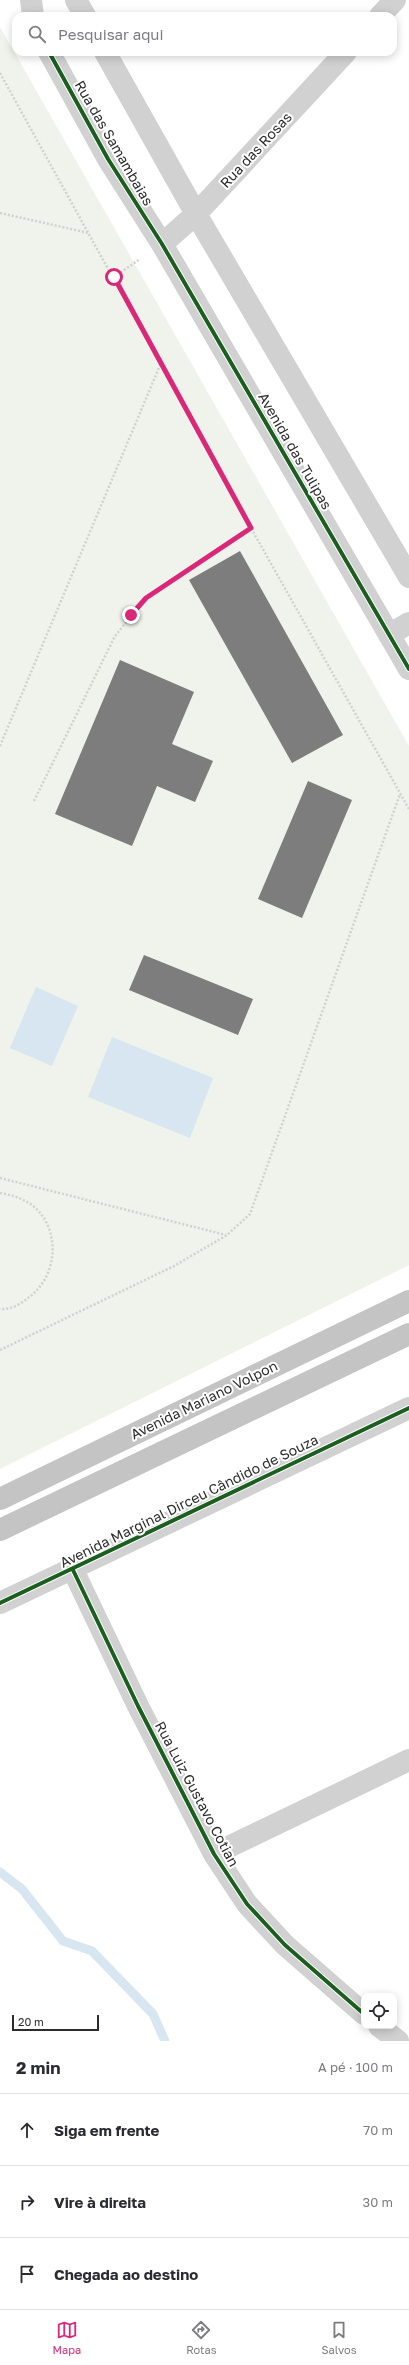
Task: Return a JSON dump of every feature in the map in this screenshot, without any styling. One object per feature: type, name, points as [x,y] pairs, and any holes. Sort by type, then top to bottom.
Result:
[{"type":"main road","name":"Avenida Mariano Volpon","points":[[0,1499],[409,1301]]},
{"type":"main road","name":"Avenida Mariano Volpon","points":[[0,1530],[409,1334]]},
{"type":"street","points":[[31,0],[32,12]]},
{"type":"street","points":[[76,0],[83,12]]},
{"type":"street","points":[[384,12],[395,0]]},
{"type":"street","name":"Rua das Samambaias","points":[[51,56],[108,159],[162,244]]},
{"type":"street","points":[[107,56],[196,214],[409,577]]},
{"type":"street","name":"Rua das Rosas","points":[[162,244],[196,214],[342,56]]},
{"type":"street","name":"Avenida das Tulipas","points":[[162,244],[409,669]]},
{"type":"street","points":[[389,635],[409,623]]},
{"type":"street","name":"Avenida Marginal Dirceu Cândido de Souza","points":[[0,1603],[73,1570],[409,1408]]},
{"type":"street","name":"Rua Luiz Gustavo Cotian","points":[[73,1570],[138,1706],[214,1854],[247,1904],[285,1945],[361,2011]]},
{"type":"street","points":[[214,1854],[409,1760]]},
{"type":"street","points":[[383,2029],[398,2041]]},
{"type":"path","points":[[0,73],[114,277],[251,528],[409,809]]},
{"type":"path","points":[[0,213],[89,233]]},
{"type":"path","points":[[114,277],[162,244]]},
{"type":"path","points":[[0,746],[161,363]]},
{"type":"path","points":[[34,801],[115,636],[131,615],[146,598],[251,528]]},
{"type":"path","points":[[0,1350],[174,1266],[227,1235],[250,1214],[400,794]]},
{"type":"path","points":[[0,1178],[227,1235]]},
{"type":"path","points":[[0,1193],[15,1196],[32,1205],[40,1215],[52,1238],[53,1257],[48,1276],[37,1292],[22,1304],[0,1309]]},
{"type":"shaded area","points":[[0,27],[12,48],[12,56],[16,56],[409,746],[409,1265],[0,1469]]},
{"type":"shaded area","points":[[36,987],[78,1006],[52,1066],[10,1048]]},
{"type":"shaded area","points":[[112,1037],[213,1078],[190,1138],[88,1097]]},
{"type":"building","points":[[240,551],[343,735],[292,763],[189,580]]},
{"type":"building","points":[[120,660],[194,692],[172,744],[213,761],[195,802],[157,786],[132,846],[55,814]]},
{"type":"building","points":[[308,781],[352,800],[302,918],[258,899]]},
{"type":"building","points":[[144,955],[253,999],[238,1035],[129,990]]},
{"type":"waterway","points":[[0,1872],[22,1889],[63,1941],[92,1951],[153,2014],[165,2041]]},
{"type":"cycle path","points":[[51,56],[108,159],[162,244],[409,669]]},
{"type":"cycle path","points":[[0,1603],[409,1408]]},
{"type":"cycle path","points":[[73,1570],[138,1706],[214,1854],[247,1904],[285,1945],[361,2011]]},
{"type":"route","points":[[114,277],[251,528],[146,598],[131,615]]}]
